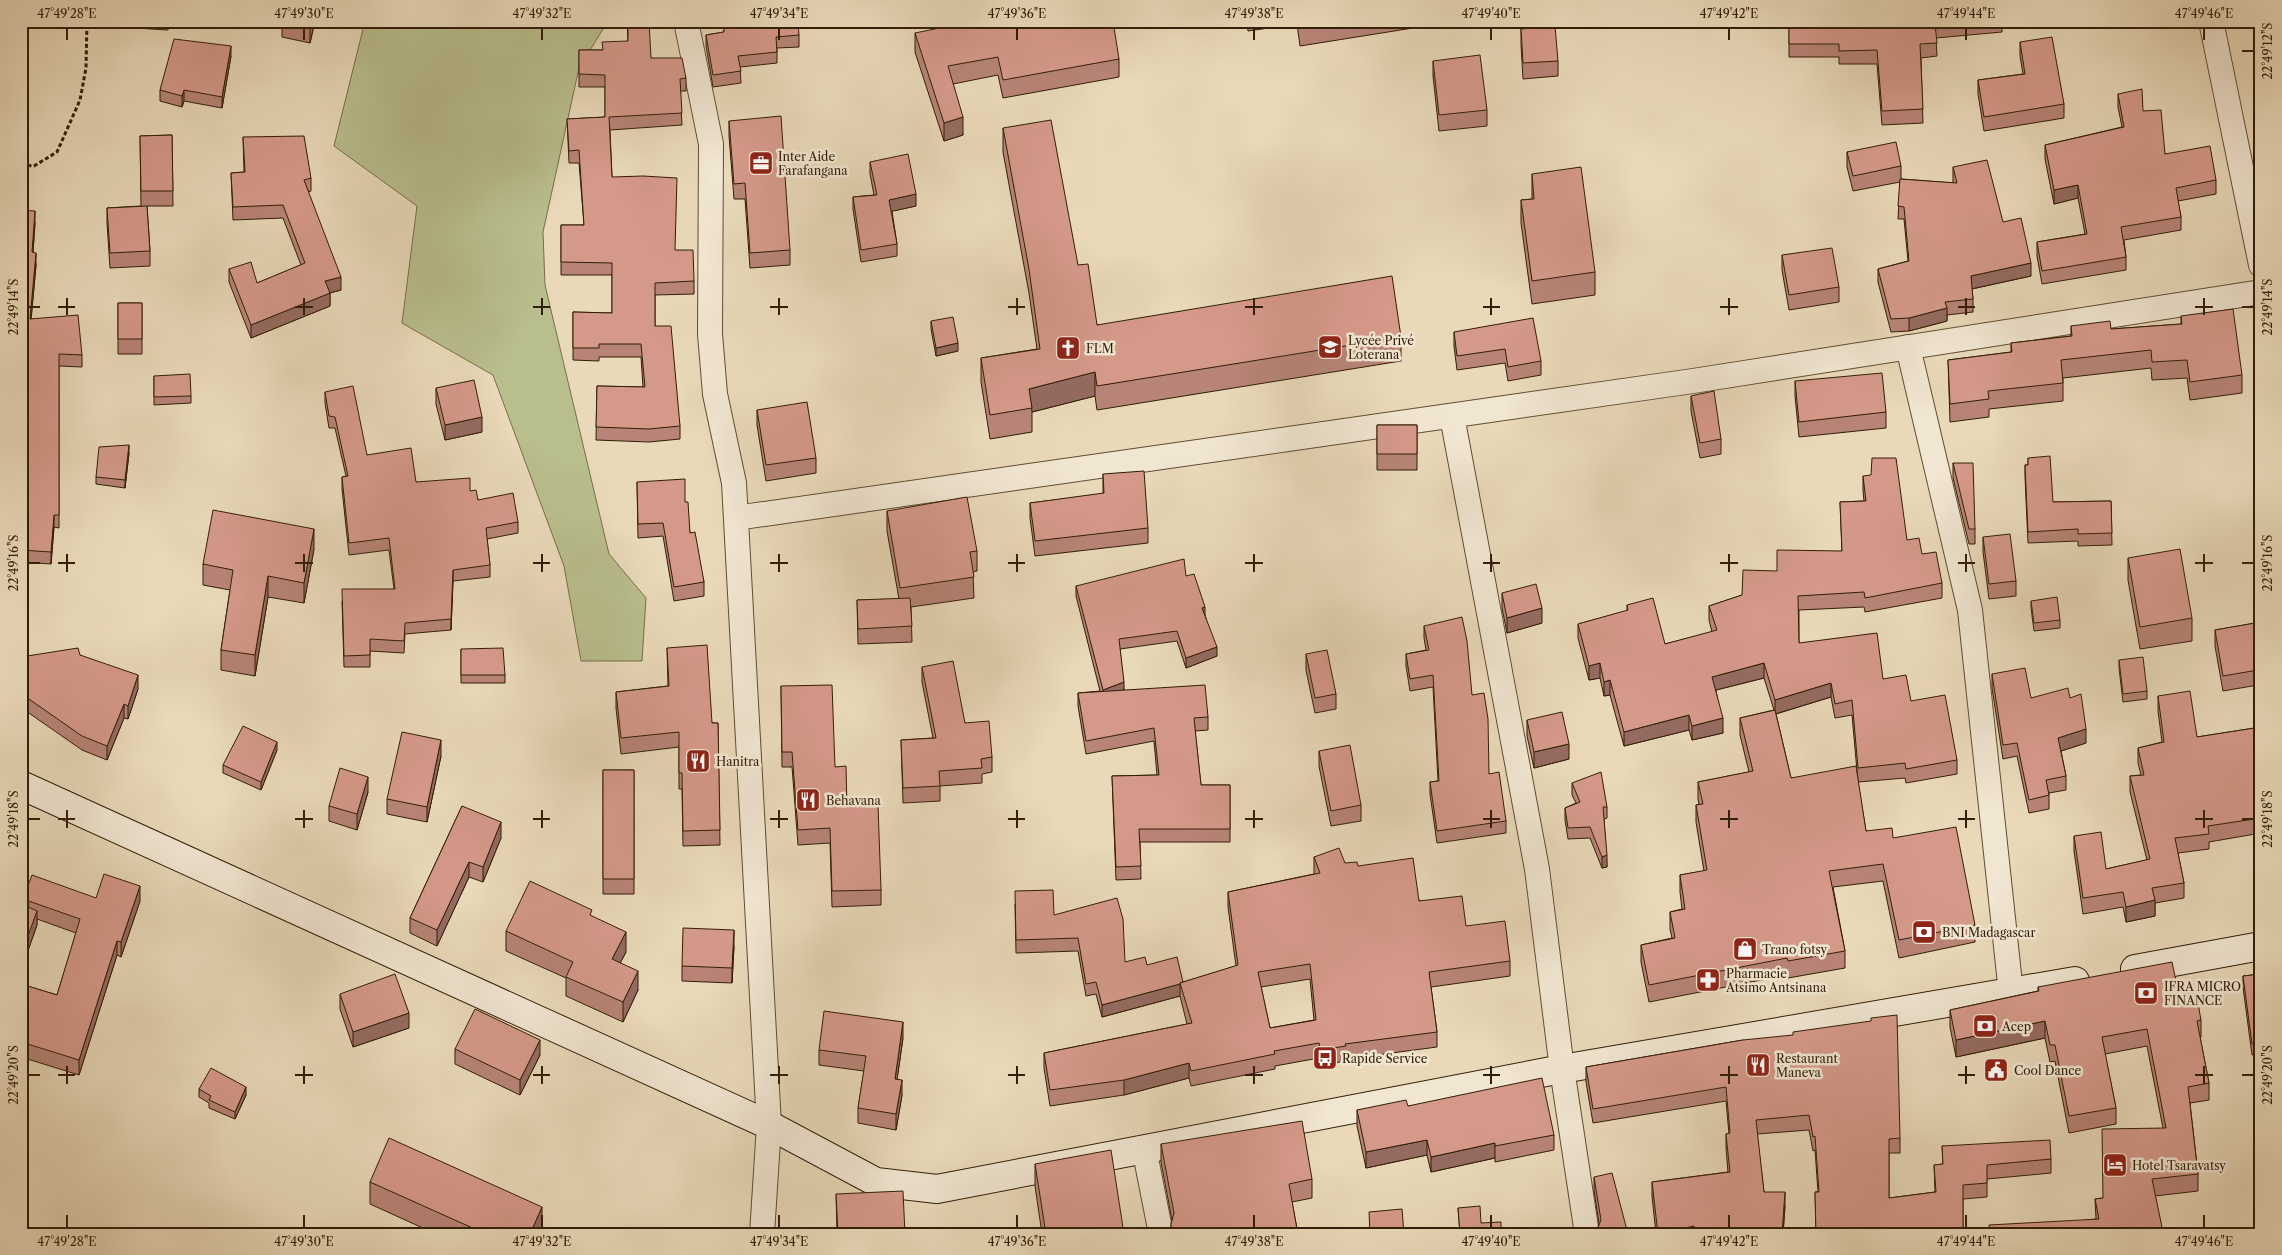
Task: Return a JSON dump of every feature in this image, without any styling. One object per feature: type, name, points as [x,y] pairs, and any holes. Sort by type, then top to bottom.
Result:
[{"type":"main road","points":[[21,785],[769,1125],[876,1182],[937,1188],[1562,1069],[2102,976],[2261,946]]},
{"type":"street","points":[[686,21],[712,144],[710,334],[715,394],[729,457],[736,518],[769,1125],[762,1234]]},
{"type":"street","points":[[2211,21],[2261,265]]},
{"type":"street","points":[[736,518],[1452,416],[1908,348],[2261,292]]},
{"type":"street","points":[[1908,348],[1970,610],[2011,992]]},
{"type":"street","points":[[1452,416],[1537,868],[1562,1069],[1587,1234]]},
{"type":"street","points":[[1144,1148],[1162,1234]]},
{"type":"path","points":[[21,165],[34,166],[58,152],[80,100],[86,68],[87,21]]},
{"type":"green space","points":[[365,21],[411,21],[452,27],[468,21],[608,21],[579,68],[543,232],[545,285],[609,554],[646,598],[642,661],[581,661],[564,566],[493,375],[402,323],[417,206],[334,146]]},
{"type":"building","points":[[282,21],[311,21],[310,27]]},
{"type":"building","points":[[628,21],[649,21],[651,58],[682,58],[686,78],[680,79],[682,113],[609,117],[612,177],[677,178],[675,250],[693,250],[694,281],[655,283],[655,326],[671,326],[680,426],[649,429],[596,427],[597,386],[645,387],[641,344],[599,344],[599,348],[573,348],[573,312],[612,313],[612,263],[561,262],[561,225],[584,225],[579,150],[569,151],[567,119],[605,117],[605,75],[579,74],[579,50],[603,50],[602,42],[628,41]]},
{"type":"building","points":[[724,21],[798,21],[799,35],[776,37],[777,52],[738,56],[741,71],[713,75],[706,35],[724,32]]},
{"type":"building","points":[[974,21],[1113,21],[1119,59],[1003,80],[998,57],[948,66],[963,117],[944,123],[915,33]]},
{"type":"building","points":[[1299,21],[1340,21],[1300,27]]},
{"type":"building","points":[[1968,21],[1935,24],[1937,43],[1920,44],[1923,109],[1882,111],[1877,50],[1839,51],[1839,44],[1789,44],[1789,23]]},
{"type":"building","points":[[1555,26],[1558,61],[1523,63],[1521,29]]},
{"type":"building","points":[[2052,37],[2064,104],[1984,117],[1978,80],[2025,74],[2020,42]]},
{"type":"building","points":[[174,39],[231,46],[222,97],[184,90],[182,96],[160,90]]},
{"type":"building","points":[[1480,55],[1487,110],[1439,115],[1433,61]]},
{"type":"building","points":[[2142,89],[2143,111],[2161,110],[2165,154],[2210,146],[2216,180],[2176,188],[2181,217],[2121,227],[2126,257],[2042,271],[2037,242],[2087,234],[2078,185],[2054,190],[2045,145],[2124,127],[2118,94]]},
{"type":"building","points":[[781,116],[790,250],[750,253],[745,183],[734,184],[729,121]]},
{"type":"building","points":[[1051,120],[1078,265],[1088,264],[1097,325],[1392,276],[1401,337],[1097,386],[1095,372],[1029,389],[1032,408],[990,415],[981,358],[1040,349],[1029,269],[1003,128]]},
{"type":"building","points":[[172,135],[173,191],[141,191],[140,136]]},
{"type":"building","points":[[304,136],[311,178],[304,180],[341,277],[325,281],[330,293],[251,325],[229,269],[251,262],[257,283],[305,263],[283,205],[233,207],[231,173],[245,172],[243,137]]},
{"type":"building","points":[[1896,142],[1901,166],[1853,176],[1847,152]]},
{"type":"building","points":[[908,154],[916,194],[889,200],[897,244],[861,250],[853,197],[877,195],[870,162]]},
{"type":"building","points":[[1987,160],[2003,222],[2021,218],[2031,263],[1971,276],[1973,299],[1945,302],[1947,308],[1909,318],[1891,319],[1878,269],[1909,261],[1904,207],[1898,206],[1900,179],[1957,183],[1953,167]]},
{"type":"building","points":[[1581,167],[1595,272],[1532,281],[1521,200],[1534,199],[1532,174]]},
{"type":"building","points":[[147,206],[150,251],[110,253],[107,208]]},
{"type":"building","points":[[21,210],[35,211],[32,252],[36,253],[30,319],[78,315],[82,355],[59,354],[59,515],[54,515],[51,552],[21,550]]},
{"type":"building","points":[[1832,248],[1839,287],[1789,295],[1782,255]]},
{"type":"building","points":[[118,303],[142,303],[142,339],[118,339]]},
{"type":"building","points":[[2233,309],[2242,375],[2190,382],[2187,360],[2152,362],[2151,350],[2061,360],[2063,383],[1988,391],[1989,399],[1950,404],[1948,360],[2012,352],[2011,343],[2072,336],[2071,326],[2110,321],[2111,329],[2182,324],[2181,316]]},
{"type":"building","points":[[953,317],[958,343],[936,348],[931,321]]},
{"type":"building","points":[[1533,318],[1541,361],[1508,367],[1505,349],[1457,356],[1454,332]]},
{"type":"building","points":[[1882,373],[1886,412],[1799,422],[1795,381]]},
{"type":"building","points":[[190,374],[191,396],[154,397],[154,376]]},
{"type":"building","points":[[474,380],[482,417],[445,425],[436,388]]},
{"type":"building","points":[[353,386],[367,455],[411,448],[416,482],[470,478],[470,491],[476,490],[478,500],[513,493],[518,522],[486,528],[490,565],[453,570],[451,619],[405,623],[404,641],[370,639],[370,655],[344,656],[342,589],[395,589],[389,538],[349,543],[342,477],[348,476],[335,417],[329,416],[325,392]]},
{"type":"building","points":[[1714,391],[1721,439],[1700,443],[1691,396]]},
{"type":"building","points":[[807,402],[816,458],[766,465],[757,410]]},
{"type":"building","points":[[1377,425],[1417,425],[1417,454],[1377,454]]},
{"type":"building","points":[[129,445],[125,480],[96,477],[99,447]]},
{"type":"building","points":[[2050,456],[2053,502],[2111,501],[2112,533],[2078,534],[2078,529],[2028,532],[2025,465],[2028,465],[2028,458]]},
{"type":"building","points":[[1872,458],[1896,458],[1907,540],[1919,538],[1922,554],[1936,552],[1942,583],[1865,598],[1864,592],[1798,596],[1799,643],[1877,633],[1883,679],[1906,675],[1911,701],[1945,695],[1957,760],[1906,769],[1905,763],[1858,768],[1852,700],[1835,704],[1831,683],[1775,700],[1764,663],[1712,677],[1723,718],[1692,726],[1689,715],[1624,732],[1610,680],[1604,682],[1600,663],[1589,666],[1578,624],[1628,610],[1627,605],[1653,598],[1665,644],[1717,630],[1709,606],[1742,595],[1743,570],[1777,571],[1777,550],[1842,551],[1840,502],[1866,501],[1863,476],[1871,475]]},
{"type":"building","points":[[1953,463],[1973,463],[1975,529],[1969,529]]},
{"type":"building","points":[[1144,471],[1148,528],[1035,541],[1030,503],[1104,493],[1103,474]]},
{"type":"building","points":[[685,479],[685,502],[688,502],[690,533],[695,532],[704,582],[674,587],[663,523],[638,524],[637,482]]},
{"type":"building","points":[[967,497],[977,551],[970,552],[974,577],[900,588],[887,511]]},
{"type":"building","points":[[213,510],[314,529],[304,583],[268,576],[255,655],[221,650],[233,570],[203,564]]},
{"type":"building","points":[[2010,534],[2016,581],[1989,584],[1983,537]]},
{"type":"building","points":[[2180,549],[2192,618],[2140,627],[2128,558]]},
{"type":"building","points":[[1184,559],[1186,576],[1194,574],[1205,607],[1202,608],[1217,647],[1186,658],[1177,631],[1119,639],[1124,682],[1103,690],[1076,586]]},
{"type":"building","points":[[1536,584],[1542,608],[1507,618],[1502,593]]},
{"type":"building","points":[[2057,597],[2060,620],[2034,623],[2031,601]]},
{"type":"building","points":[[910,598],[912,626],[858,629],[857,600]]},
{"type":"building","points":[[1462,617],[1467,641],[1472,695],[1484,693],[1488,719],[1489,774],[1499,772],[1506,821],[1437,831],[1430,782],[1439,781],[1433,675],[1410,679],[1406,654],[1429,650],[1424,626]]},
{"type":"building","points":[[2261,622],[2261,691],[2258,670],[2223,676],[2215,630]]},
{"type":"building","points":[[707,645],[712,723],[718,723],[720,830],[683,831],[682,773],[679,773],[679,732],[621,738],[616,692],[669,686],[667,648]]},
{"type":"building","points":[[78,648],[80,655],[138,675],[128,706],[124,704],[107,746],[82,736],[26,697],[21,708],[21,657]]},
{"type":"building","points":[[503,648],[505,675],[461,675],[461,649]]},
{"type":"building","points":[[1327,650],[1336,694],[1315,698],[1306,654]]},
{"type":"building","points":[[2143,657],[2147,691],[2123,694],[2119,660]]},
{"type":"building","points":[[953,661],[965,723],[989,721],[992,757],[981,759],[982,768],[939,771],[940,786],[903,788],[901,740],[936,738],[922,667]]},
{"type":"building","points":[[2025,668],[2031,698],[2068,688],[2070,698],[2081,694],[2086,729],[2058,738],[2066,776],[2046,780],[2049,795],[2029,800],[2017,743],[2003,745],[1992,674]]},
{"type":"building","points":[[832,685],[835,767],[846,766],[847,807],[878,805],[881,890],[832,891],[830,828],[798,830],[792,752],[782,752],[781,686]]},
{"type":"building","points":[[1205,685],[1208,717],[1194,718],[1201,785],[1230,785],[1230,829],[1139,829],[1141,866],[1116,867],[1112,776],[1159,775],[1154,728],[1086,741],[1078,693]]},
{"type":"building","points":[[2190,691],[2197,737],[2261,727],[2261,818],[2208,826],[2209,834],[2175,838],[2184,883],[2152,888],[2155,900],[2126,907],[2123,892],[2083,898],[2074,836],[2101,832],[2106,869],[2150,859],[2130,776],[2144,775],[2138,748],[2164,742],[2158,696]]},
{"type":"building","points":[[1775,710],[1791,778],[1856,766],[1866,831],[1892,828],[1893,838],[1956,827],[1975,925],[1899,940],[1883,864],[1829,871],[1845,951],[1788,961],[1787,958],[1649,985],[1641,945],[1675,938],[1670,912],[1685,909],[1680,875],[1707,870],[1696,805],[1703,804],[1698,782],[1753,771],[1740,718]]},
{"type":"building","points":[[1562,712],[1569,744],[1534,752],[1527,720]]},
{"type":"building","points":[[243,726],[277,742],[261,782],[223,765]]},
{"type":"building","points":[[402,732],[441,740],[427,807],[387,799]]},
{"type":"building","points":[[1350,745],[1361,805],[1331,811],[1319,751]]},
{"type":"building","points":[[340,768],[368,777],[357,814],[329,806]]},
{"type":"building","points":[[603,770],[634,770],[634,879],[603,879]]},
{"type":"building","points":[[1601,772],[1607,807],[1603,807],[1607,855],[1602,857],[1590,827],[1568,828],[1565,808],[1580,802],[1572,783]]},
{"type":"building","points":[[462,806],[501,822],[483,867],[469,862],[437,930],[410,918]]},
{"type":"building","points":[[1339,848],[1345,863],[1357,862],[1358,866],[1413,858],[1419,901],[1462,896],[1466,926],[1505,921],[1510,961],[1429,972],[1437,1032],[1345,1044],[1346,1046],[1320,1050],[1319,1043],[1274,1051],[1275,1054],[1191,1071],[1189,1063],[1124,1080],[1050,1090],[1044,1053],[1192,1023],[1180,983],[1238,965],[1228,892],[1320,873],[1314,857]],"holes":[[[1310,964],[1316,1020],[1270,1028],[1258,972]]]},
{"type":"building","points":[[104,874],[140,886],[121,942],[117,941],[79,1060],[21,1042],[21,984],[57,995],[80,919],[23,899],[32,875],[96,898]]},
{"type":"building","points":[[530,881],[592,910],[590,915],[626,932],[612,959],[638,971],[623,1002],[566,977],[573,962],[506,931]]},
{"type":"building","points":[[1053,890],[1054,915],[1117,898],[1123,919],[1125,962],[1145,957],[1147,965],[1177,957],[1183,982],[1102,1005],[1096,982],[1086,984],[1078,938],[1016,940],[1015,891]]},
{"type":"building","points":[[21,904],[37,911],[21,950]]},
{"type":"building","points":[[683,928],[734,930],[732,968],[682,966]]},
{"type":"building","points":[[2172,962],[2179,995],[2196,992],[2201,1020],[2197,1021],[2209,1083],[2188,1087],[2198,1174],[2152,1179],[2163,1232],[2153,1234],[1989,1234],[1989,1225],[2099,1219],[2095,1199],[2103,1198],[2102,1129],[2166,1128],[2147,1029],[2102,1037],[2116,1108],[2069,1116],[2055,1045],[2050,1045],[2045,1021],[1956,1040],[1950,1010],[2039,991],[2038,987]]},
{"type":"building","points":[[395,974],[409,1013],[353,1032],[340,994]]},
{"type":"building","points":[[2261,974],[2261,1066],[2256,1043],[2252,1044],[2243,976]]},
{"type":"building","points":[[475,1009],[540,1040],[520,1080],[455,1049]]},
{"type":"building","points":[[824,1011],[903,1022],[895,1079],[902,1080],[896,1114],[858,1108],[866,1056],[819,1050]]},
{"type":"building","points":[[1897,1015],[1900,1138],[1889,1139],[1889,1198],[1936,1192],[1934,1165],[1943,1164],[1942,1146],[2050,1140],[2051,1159],[1987,1165],[1987,1183],[1963,1185],[1963,1234],[1816,1234],[1815,1192],[1819,1192],[1815,1136],[1813,1137],[1809,1115],[1756,1120],[1764,1192],[1785,1192],[1782,1234],[1694,1234],[1694,1226],[1658,1234],[1652,1182],[1730,1172],[1726,1134],[1730,1133],[1726,1087],[1593,1109],[1586,1067],[1743,1040],[1793,1035],[1793,1032],[1871,1021],[1871,1018]]},
{"type":"building","points":[[211,1068],[246,1087],[235,1112],[209,1100],[211,1096],[199,1089]]},
{"type":"building","points":[[1542,1078],[1554,1135],[1495,1146],[1495,1143],[1431,1157],[1427,1140],[1366,1152],[1357,1110],[1406,1100],[1408,1106]]},
{"type":"building","points":[[1302,1121],[1312,1179],[1289,1184],[1297,1229],[1310,1228],[1311,1234],[1172,1234],[1171,1224],[1174,1213],[1161,1144]]},
{"type":"building","points":[[389,1138],[542,1207],[530,1234],[486,1234],[370,1182]]},
{"type":"building","points":[[1111,1150],[1124,1234],[1046,1234],[1035,1164]]},
{"type":"building","points":[[1612,1173],[1628,1234],[1598,1234],[1597,1230],[1601,1220],[1594,1177]]},
{"type":"building","points":[[903,1191],[905,1234],[838,1234],[836,1194]]},
{"type":"building","points":[[1480,1206],[1481,1223],[1501,1222],[1501,1234],[1460,1234],[1458,1208]]},
{"type":"building","points":[[1402,1209],[1404,1234],[1370,1234],[1369,1212]]},
{"type":"place","name":"Inter Aide Farafangana","points":[[761,163]]},
{"type":"place","name":"Lycée Privé Loterana","points":[[1330,347]]},
{"type":"place","name":"FLM","points":[[1068,348]]},
{"type":"place","name":"Hanitra","points":[[698,761]]},
{"type":"place","name":"Behavana","points":[[808,800]]},
{"type":"place","name":"BNI Madagascar","points":[[1924,932]]},
{"type":"place","name":"Trano fotsy","points":[[1745,949]]},
{"type":"place","name":"Pharmacie Atsimo Antsinana","points":[[1708,980]]},
{"type":"place","name":"IFRA MICRO FINANCE","points":[[2146,993]]},
{"type":"place","name":"Acep","points":[[1985,1026]]},
{"type":"place","name":"Rapide Service","points":[[1325,1058]]},
{"type":"place","name":"Restaurant Maneva","points":[[1758,1065]]},
{"type":"place","name":"Cool Dance","points":[[1996,1070]]},
{"type":"place","name":"Hotel Tsaravatsy","points":[[2115,1165]]}]
